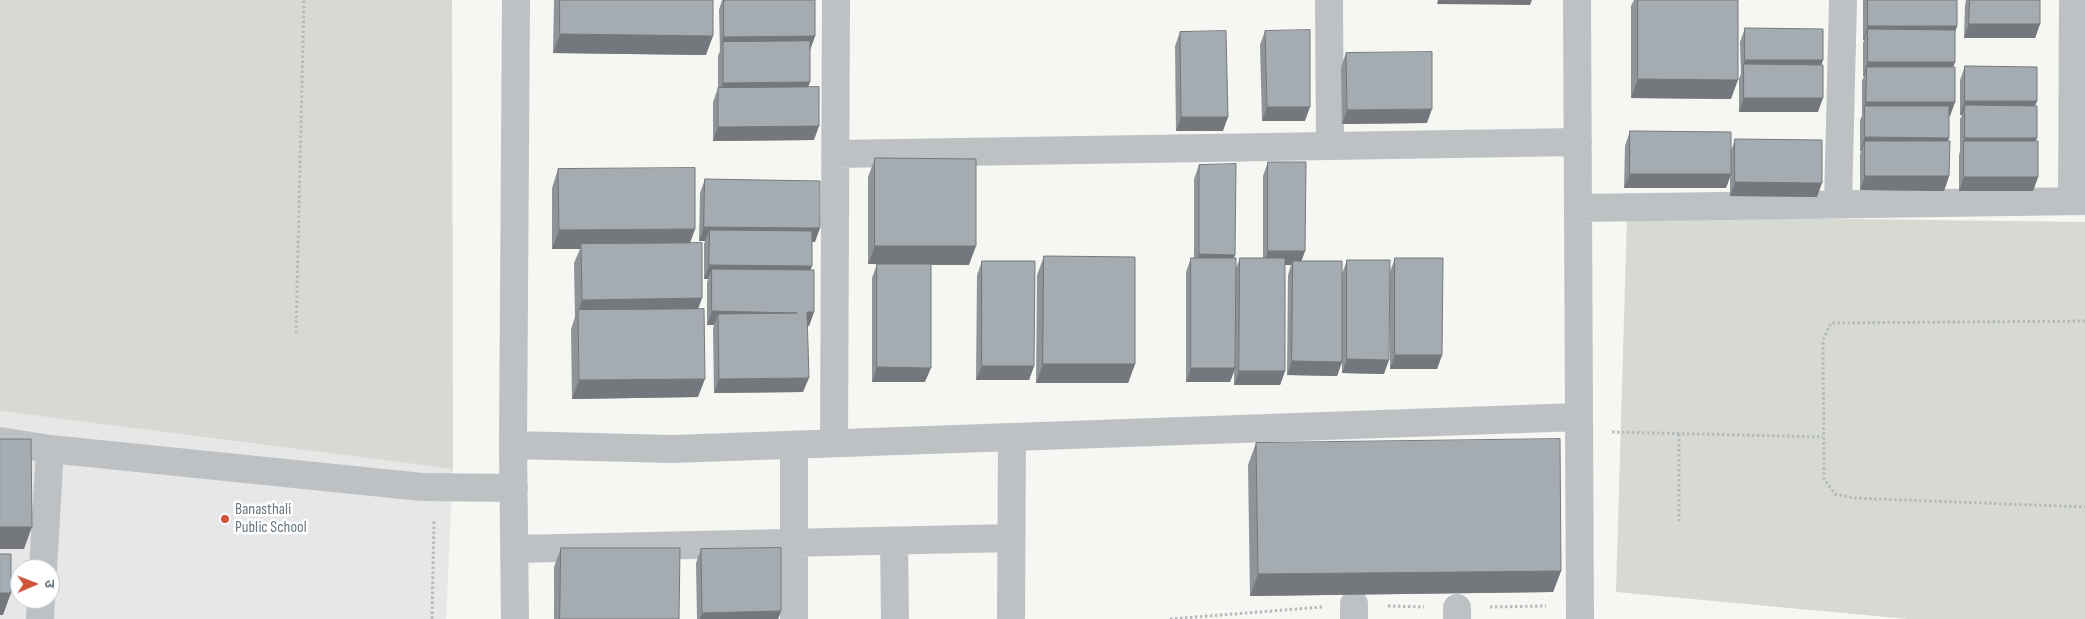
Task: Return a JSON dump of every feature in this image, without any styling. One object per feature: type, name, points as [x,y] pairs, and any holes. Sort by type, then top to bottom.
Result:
[{"type":"street","points":[[515,619],[513,445],[516,0]]},
{"type":"street","points":[[834,443],[836,0]]},
{"type":"street","points":[[1329,0],[1330,146]]},
{"type":"street","points":[[1577,0],[1580,619]]},
{"type":"street","points":[[1838,204],[1843,0]]},
{"type":"street","points":[[1578,208],[2078,201],[2073,0]]},
{"type":"street","points":[[835,154],[1578,142]]},
{"type":"street","points":[[513,445],[673,450],[1012,437],[1579,424]]},
{"type":"street","points":[[1011,619],[1012,437]]},
{"type":"street","points":[[0,442],[50,449],[435,488],[514,488]]},
{"type":"street","points":[[794,445],[794,619]]},
{"type":"street","points":[[44,559],[50,449]]},
{"type":"street","points":[[514,550],[1011,538]]},
{"type":"street","points":[[894,541],[895,619]]},
{"type":"street","points":[[674,546],[675,573]]},
{"type":"path","points":[[296,333],[304,0]]},
{"type":"path","points":[[2085,321],[1831,323],[1823,340],[1824,479],[1835,494],[1854,498],[2085,507]]},
{"type":"path","points":[[1579,424],[1679,434],[1824,437]]},
{"type":"path","points":[[1679,434],[1680,522]]},
{"type":"path","points":[[432,619],[435,488]]},
{"type":"shaded area","points":[[0,0],[452,0],[453,469],[0,411]]},
{"type":"shaded area","points":[[1627,216],[2085,222],[2085,619],[1908,619],[1616,592]]},
{"type":"shaded area","name":"Banasthali Public School","points":[[0,411],[453,469],[446,619],[0,619]]},
{"type":"building","points":[[560,0],[713,0],[713,36],[560,34]]},
{"type":"building","points":[[724,0],[815,0],[815,36],[724,37]]},
{"type":"building","points":[[1638,0],[1738,0],[1738,80],[1638,79]]},
{"type":"building","points":[[1868,0],[1957,0],[1957,26],[1868,26]]},
{"type":"building","points":[[1970,0],[2040,0],[2040,24],[1969,24]]},
{"type":"building","points":[[1745,28],[1823,29],[1823,60],[1745,60]]},
{"type":"building","points":[[1868,29],[1955,30],[1955,62],[1868,62]]},
{"type":"building","points":[[1310,30],[1310,107],[1267,107],[1265,31]]},
{"type":"building","points":[[1226,31],[1228,117],[1181,117],[1180,32]]},
{"type":"building","points":[[810,41],[810,82],[723,83],[723,42]]},
{"type":"building","points":[[1432,52],[1432,109],[1347,110],[1346,53]]},
{"type":"building","points":[[1744,64],[1823,65],[1823,98],[1744,98]]},
{"type":"building","points":[[1965,66],[2037,67],[2037,101],[1965,101]]},
{"type":"building","points":[[1867,67],[1955,67],[1955,102],[1866,102]]},
{"type":"building","points":[[819,87],[819,126],[718,127],[718,88]]},
{"type":"building","points":[[1965,105],[2037,106],[2037,138],[1965,138]]},
{"type":"building","points":[[1865,106],[1949,106],[1949,138],[1865,137]]},
{"type":"building","points":[[1630,131],[1731,132],[1731,174],[1630,174]]},
{"type":"building","points":[[1735,139],[1822,140],[1822,183],[1735,182]]},
{"type":"building","points":[[1865,141],[1950,141],[1949,176],[1865,176]]},
{"type":"building","points":[[1964,141],[2038,141],[2038,177],[1964,177]]},
{"type":"building","points":[[875,158],[976,159],[976,246],[875,246]]},
{"type":"building","points":[[1268,162],[1306,162],[1305,251],[1268,251]]},
{"type":"building","points":[[1236,164],[1235,255],[1199,254],[1199,165]]},
{"type":"building","points":[[695,168],[695,229],[559,230],[558,169]]},
{"type":"building","points":[[705,179],[820,181],[820,228],[704,227]]},
{"type":"building","points":[[710,230],[812,231],[812,266],[709,265]]},
{"type":"building","points":[[702,243],[702,298],[582,300],[581,244]]},
{"type":"building","points":[[1044,256],[1135,257],[1135,364],[1043,364]]},
{"type":"building","points":[[1191,258],[1236,258],[1235,368],[1191,368]]},
{"type":"building","points":[[1240,258],[1285,258],[1285,371],[1239,371]]},
{"type":"building","points":[[1395,258],[1443,258],[1442,355],[1395,355]]},
{"type":"building","points":[[1347,260],[1390,260],[1389,360],[1347,359]]},
{"type":"building","points":[[982,261],[1035,261],[1034,366],[982,366]]},
{"type":"building","points":[[1293,261],[1342,261],[1342,362],[1292,361]]},
{"type":"building","points":[[877,264],[931,264],[931,368],[877,367]]},
{"type":"building","points":[[712,269],[814,270],[814,312],[807,312],[809,378],[719,379],[718,314],[797,313],[712,311]]},
{"type":"building","points":[[704,309],[705,379],[579,380],[578,310]]},
{"type":"building","points":[[0,439],[31,439],[32,527],[0,527]]},
{"type":"building","points":[[1560,439],[1561,571],[1258,574],[1256,443]]},
{"type":"building","points":[[561,548],[680,548],[679,619],[560,619]]},
{"type":"building","points":[[781,548],[781,611],[702,613],[701,549]]},
{"type":"building","points":[[0,554],[11,554],[10,593],[0,593]]},
{"type":"place","name":"Banasthali Public School","points":[[225,519]]}]
